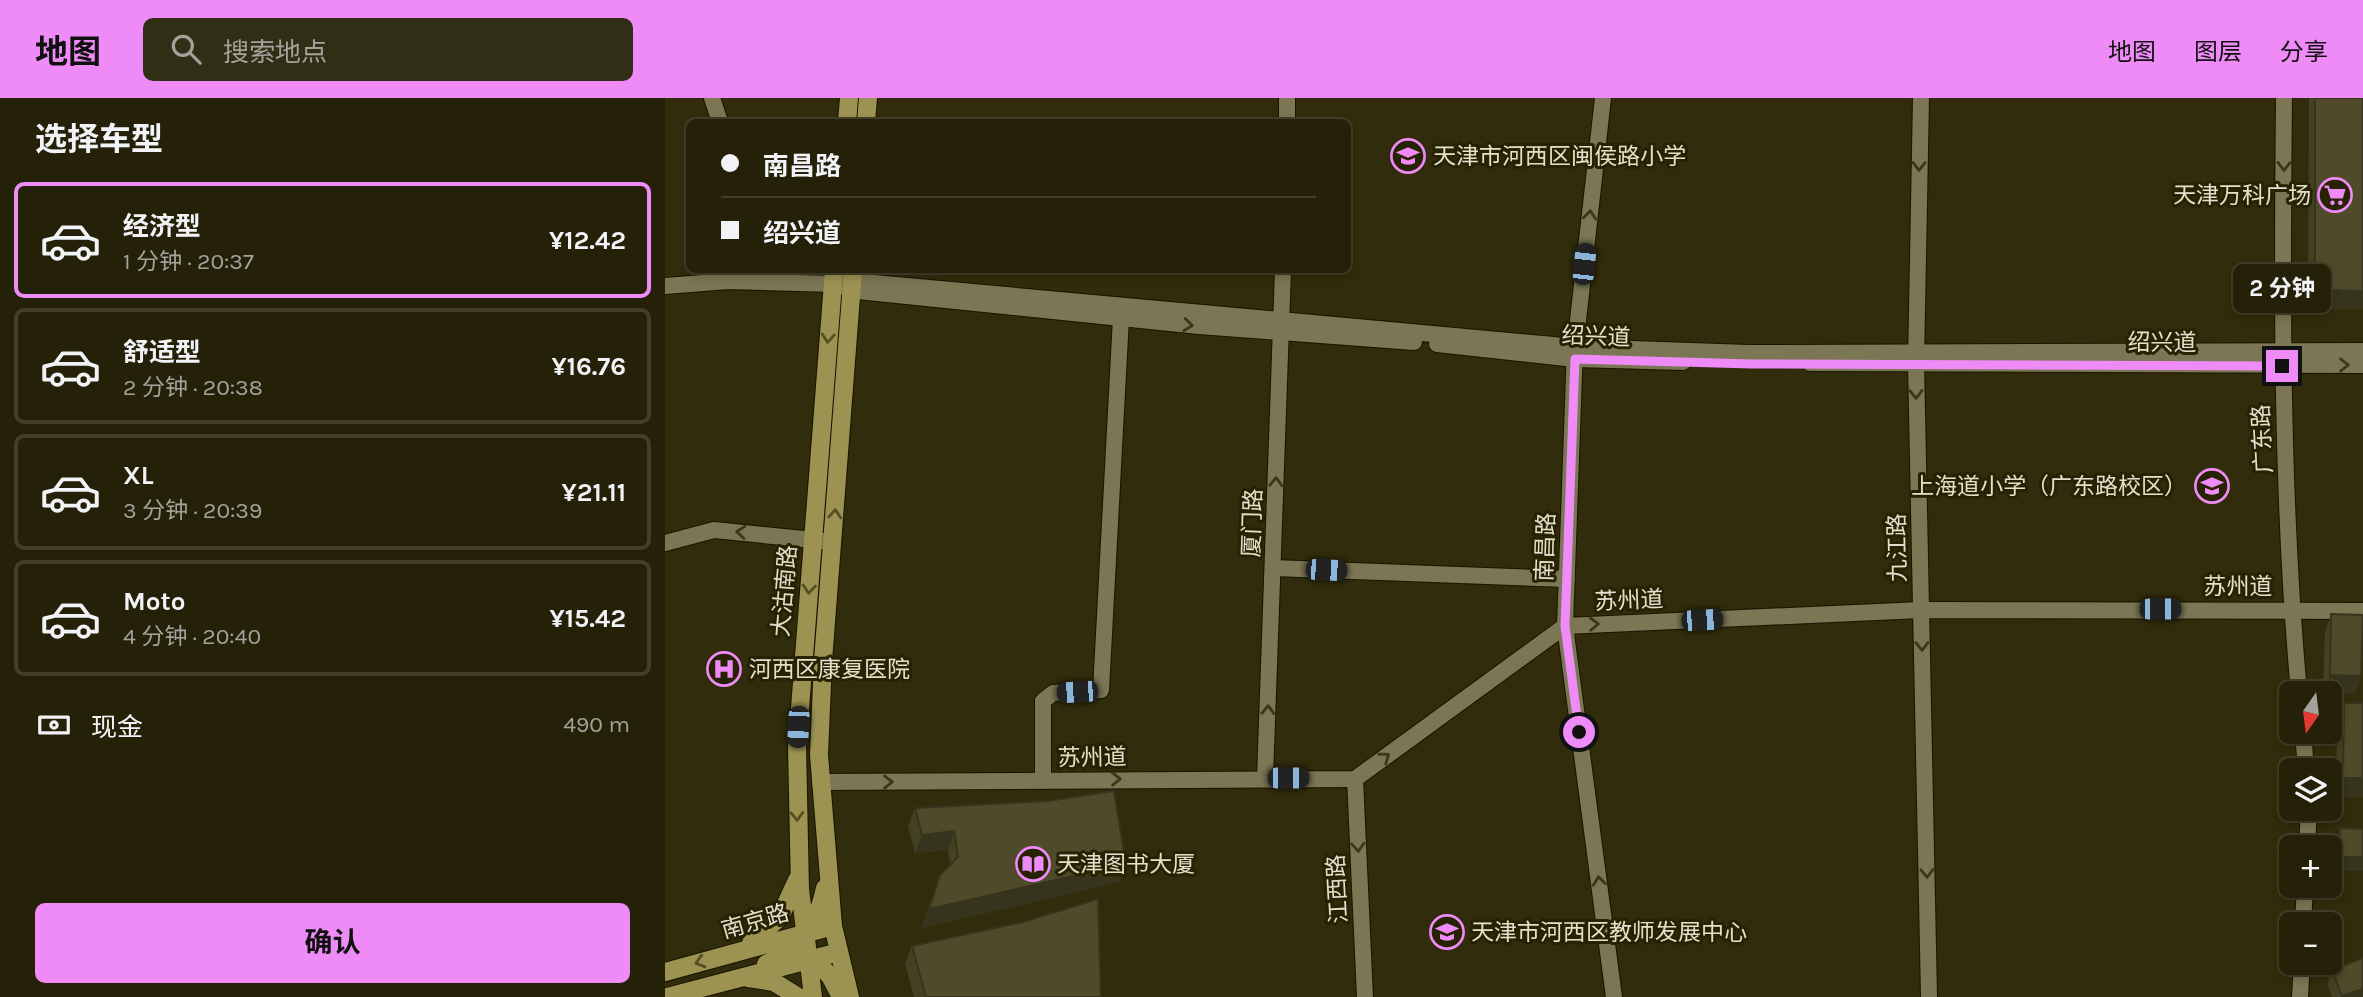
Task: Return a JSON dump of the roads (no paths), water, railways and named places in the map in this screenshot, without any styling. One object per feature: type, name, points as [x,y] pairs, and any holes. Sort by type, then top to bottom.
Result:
[{"type":"main road","points":[[847,119],[849,98]]},
{"type":"main road","points":[[866,119],[868,98]]},
{"type":"main road","name":"大沽南路","points":[[805,946],[799,871],[797,747],[833,277]]},
{"type":"main road","name":"大沽南路","points":[[833,926],[820,782],[821,689],[852,281]]},
{"type":"main road","points":[[735,952],[763,935],[780,917],[792,896],[799,871]]},
{"type":"main road","points":[[813,997],[805,946],[828,876]]},
{"type":"main road","points":[[833,926],[850,997]]},
{"type":"main road","name":"南京路","points":[[667,997],[738,978],[805,946],[833,926]]},
{"type":"main road","points":[[735,952],[805,946]]},
{"type":"main road","points":[[805,946],[841,997]]},
{"type":"main road","name":"南京路","points":[[805,946],[839,952]]},
{"type":"main road","name":"南京路","points":[[665,972],[735,952]]},
{"type":"main road","points":[[738,978],[774,982],[798,997]]},
{"type":"street","points":[[712,98],[719,119]]},
{"type":"street","points":[[1287,98],[1287,119]]},
{"type":"street","name":"南昌路","points":[[1603,98],[1575,353],[1565,626],[1614,997]]},
{"type":"street","name":"九江路","points":[[1921,98],[1916,357],[1929,997]]},
{"type":"street","name":"广东路","points":[[2284,98],[2282,359],[2298,681]]},
{"type":"street","name":"厦门路","points":[[1265,778],[1283,273]]},
{"type":"street","name":"绍兴道","points":[[665,286],[772,275],[833,277],[1121,318],[1281,325]]},
{"type":"street","name":"绍兴道","points":[[852,281],[1575,353],[1752,364],[1916,357],[2282,359],[2363,365]]},
{"type":"street","points":[[1043,780],[1043,701],[1053,693],[1101,690],[1121,318]]},
{"type":"street","name":"绍兴道","points":[[2282,359],[2363,351]]},
{"type":"street","points":[[665,543],[714,530],[833,542]]},
{"type":"street","points":[[1273,568],[1567,579]]},
{"type":"street","name":"苏州道","points":[[820,782],[1355,779],[1565,626],[1921,610],[2363,611]]},
{"type":"street","name":"江西路","points":[[1355,779],[1365,997]]},
{"type":"street","points":[[2300,997],[2301,975]]},
{"type":"place","name":"天津市河西区闽侯路小学","points":[[1408,156]]},
{"type":"place","name":"天津万科广场","points":[[2335,195]]},
{"type":"place","name":"上海道小学（广东路校区）","points":[[2212,486]]},
{"type":"place","name":"河西区康复医院","points":[[724,669]]},
{"type":"place","name":"天津图书大厦","points":[[1033,864]]},
{"type":"place","name":"天津市河西区教师发展中心","points":[[1447,932]]}]
